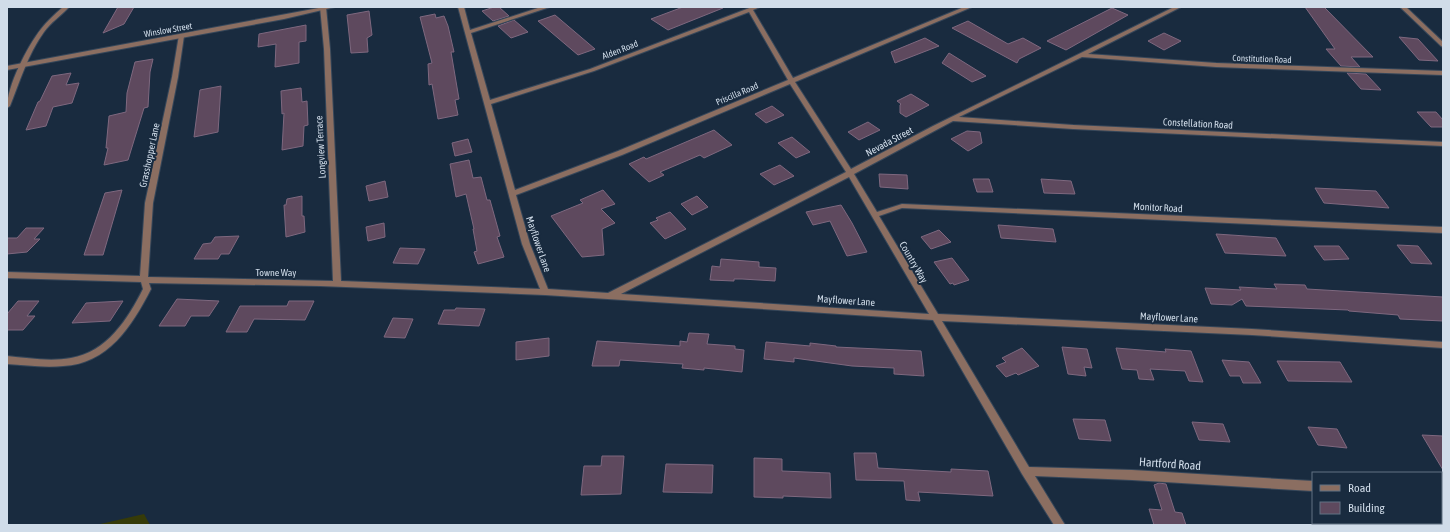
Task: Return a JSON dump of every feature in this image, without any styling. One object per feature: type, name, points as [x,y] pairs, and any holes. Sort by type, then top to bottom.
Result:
[{"type":"street","points":[[7,106],[23,65],[40,33],[66,7]]},
{"type":"street","name":"Winslow Street","points":[[7,68],[332,7]]},
{"type":"street","name":"Mayflower Lane","points":[[461,7],[526,244],[545,292],[934,317],[1252,332],[1443,344]]},
{"type":"street","points":[[468,32],[547,7]]},
{"type":"street","name":"Priscilla Road","points":[[512,194],[620,153],[791,80],[969,7]]},
{"type":"street","name":"Nevada Street","points":[[610,296],[850,174],[952,119],[1178,7]]},
{"type":"street","points":[[1403,7],[1443,45]]},
{"type":"street","name":"Longview Terrace","points":[[323,8],[327,49],[337,284]]},
{"type":"street","name":"Country Way","points":[[753,8],[791,80],[850,174],[1026,471],[1060,525]]},
{"type":"street","name":"Alden Road","points":[[488,103],[592,70],[753,8]]},
{"type":"street","name":"Grasshopper Lane","points":[[7,360],[64,363],[82,360],[91,356],[115,339],[135,313],[147,289],[144,279],[148,202],[175,77],[181,36]]},
{"type":"street","name":"Constitution Road","points":[[1080,55],[1143,61],[1239,67],[1443,73]]},
{"type":"street","name":"Constellation Road","points":[[952,119],[1081,128],[1443,144]]},
{"type":"street","name":"Monitor Road","points":[[874,215],[902,206],[1443,230]]},
{"type":"street","name":"Towne Way","points":[[7,275],[337,284],[545,292]]},
{"type":"street","name":"Hartford Road","points":[[1026,471],[1132,474],[1312,486]]},
{"type":"green space","points":[[144,514],[150,525],[96,525]]},
{"type":"building","points":[[118,7],[134,7],[124,24],[103,33]]},
{"type":"building","points":[[499,7],[509,16],[493,21],[482,11]]},
{"type":"building","points":[[683,7],[723,8],[668,30],[651,19]]},
{"type":"building","points":[[1305,7],[1324,7],[1373,57],[1351,57],[1360,67],[1341,66],[1326,49],[1335,49]]},
{"type":"building","points":[[1112,8],[1128,15],[1066,50],[1047,41]]},
{"type":"building","points":[[369,11],[372,35],[367,38],[368,52],[351,53],[347,15]]},
{"type":"building","points":[[435,14],[436,18],[444,16],[448,26],[454,52],[451,52],[459,99],[455,100],[458,115],[438,119],[432,84],[429,85],[428,64],[432,63],[420,17]]},
{"type":"building","points":[[555,15],[595,49],[578,55],[538,21]]},
{"type":"building","points":[[514,20],[528,32],[511,38],[498,26]]},
{"type":"building","points":[[968,21],[1008,44],[1023,38],[1041,48],[1019,59],[1017,63],[952,28]]},
{"type":"building","points":[[306,25],[306,41],[299,42],[299,63],[275,67],[276,44],[258,47],[259,34]]},
{"type":"building","points":[[1164,33],[1181,41],[1164,50],[1148,41]]},
{"type":"building","points":[[1399,37],[1418,39],[1438,61],[1419,60]]},
{"type":"building","points":[[925,38],[939,46],[895,63],[891,52]]},
{"type":"building","points":[[949,53],[986,76],[972,82],[942,63]]},
{"type":"building","points":[[153,59],[150,72],[148,107],[144,108],[128,160],[104,165],[108,148],[106,148],[109,116],[126,112],[127,93],[135,62]]},
{"type":"building","points":[[71,73],[66,85],[79,83],[72,103],[53,107],[46,126],[26,130],[38,102],[40,101],[52,76]]},
{"type":"building","points":[[1347,73],[1366,74],[1381,90],[1361,89]]},
{"type":"building","points":[[221,86],[218,132],[194,137],[200,90]]},
{"type":"building","points":[[301,88],[302,102],[307,101],[308,125],[304,126],[303,146],[282,150],[284,113],[282,114],[281,91]]},
{"type":"building","points":[[911,94],[929,105],[906,117],[900,113],[901,104],[897,101]]},
{"type":"building","points":[[772,106],[784,115],[766,123],[755,114]]},
{"type":"building","points":[[1417,112],[1436,112],[1443,120],[1443,127],[1431,127]]},
{"type":"building","points":[[868,122],[880,130],[859,140],[848,132]]},
{"type":"building","points":[[714,130],[732,145],[704,158],[700,155],[660,172],[664,175],[649,182],[629,164],[644,157],[646,159]]},
{"type":"building","points":[[967,131],[980,132],[982,143],[968,151],[951,139]]},
{"type":"building","points":[[792,137],[810,152],[796,158],[778,143]]},
{"type":"building","points":[[468,139],[472,152],[455,156],[452,143]]},
{"type":"building","points":[[469,160],[473,178],[481,177],[487,200],[490,200],[500,236],[497,237],[504,257],[478,264],[474,252],[477,251],[474,229],[466,194],[456,197],[450,164]]},
{"type":"building","points":[[780,165],[794,176],[774,185],[760,174]]},
{"type":"building","points":[[879,174],[907,175],[908,189],[880,187]]},
{"type":"building","points":[[973,179],[989,179],[993,192],[977,192]]},
{"type":"building","points":[[1041,179],[1071,181],[1075,194],[1044,193]]},
{"type":"building","points":[[385,181],[388,197],[369,201],[366,186]]},
{"type":"building","points":[[1315,188],[1376,191],[1389,208],[1324,203]]},
{"type":"building","points":[[122,190],[103,255],[84,255],[105,193]]},
{"type":"building","points":[[603,190],[615,204],[601,209],[615,223],[602,229],[604,255],[582,257],[551,216],[583,203],[580,200]]},
{"type":"building","points":[[302,196],[302,216],[304,216],[305,232],[286,237],[284,205],[286,205],[287,199]]},
{"type":"building","points":[[697,196],[708,207],[692,215],[681,204]]},
{"type":"building","points":[[841,205],[867,252],[847,256],[830,221],[813,225],[806,212]]},
{"type":"building","points":[[670,212],[686,229],[665,239],[650,223],[658,220],[656,218]]},
{"type":"building","points":[[384,223],[385,237],[368,241],[366,227]]},
{"type":"building","points":[[998,225],[1053,229],[1056,242],[1001,238]]},
{"type":"building","points":[[26,228],[44,228],[34,239],[40,239],[27,252],[7,254],[7,238],[17,238]]},
{"type":"building","points":[[939,230],[951,242],[931,249],[921,237]]},
{"type":"building","points":[[1216,234],[1276,238],[1286,256],[1225,253]]},
{"type":"building","points":[[239,236],[229,254],[221,254],[218,259],[194,259],[203,244],[211,243],[215,237]]},
{"type":"building","points":[[1397,245],[1418,246],[1432,264],[1411,263]]},
{"type":"building","points":[[1314,246],[1339,246],[1349,259],[1324,260]]},
{"type":"building","points":[[400,248],[425,249],[418,264],[393,263]]},
{"type":"building","points":[[952,258],[969,280],[954,285],[953,283],[950,284],[934,262]]},
{"type":"building","points":[[721,259],[759,262],[759,267],[776,268],[775,281],[742,279],[734,279],[734,281],[710,280],[712,266],[720,267]]},
{"type":"building","points":[[1274,284],[1305,285],[1307,289],[1443,297],[1443,321],[1400,319],[1398,315],[1348,310],[1246,306],[1242,299],[1232,305],[1211,304],[1205,288],[1241,290],[1239,287],[1277,289]]},
{"type":"building","points":[[177,299],[219,301],[209,316],[191,316],[185,326],[159,326]]},
{"type":"building","points":[[18,301],[39,301],[27,316],[35,316],[23,330],[7,330],[7,314]]},
{"type":"building","points":[[123,301],[110,321],[72,323],[86,303]]},
{"type":"building","points":[[289,301],[314,301],[305,320],[254,319],[247,332],[226,332],[240,306],[287,306]]},
{"type":"building","points":[[456,308],[485,309],[479,326],[438,324],[444,310],[455,310]]},
{"type":"building","points":[[393,318],[413,319],[405,338],[384,337]]},
{"type":"building","points":[[689,333],[709,334],[707,344],[735,346],[735,349],[744,350],[742,372],[704,368],[704,370],[682,368],[683,364],[620,360],[619,366],[592,366],[597,341],[680,346],[680,341],[687,342]]},
{"type":"building","points":[[549,338],[549,356],[516,360],[516,342]]},
{"type":"building","points":[[766,342],[810,346],[810,343],[836,347],[921,351],[924,376],[894,374],[894,368],[852,366],[794,358],[794,362],[764,359]]},
{"type":"building","points":[[1062,347],[1087,349],[1092,368],[1084,367],[1086,376],[1068,374]]},
{"type":"building","points":[[1022,348],[1039,366],[1018,375],[1016,373],[1006,377],[996,366],[1006,362],[1002,358]]},
{"type":"building","points":[[1116,348],[1166,352],[1165,349],[1191,351],[1203,382],[1189,381],[1185,371],[1150,369],[1154,380],[1139,379],[1137,370],[1122,369]]},
{"type":"building","points":[[1222,360],[1249,362],[1261,383],[1243,383],[1240,376],[1230,376]]},
{"type":"building","points":[[1277,361],[1340,362],[1352,382],[1288,381]]},
{"type":"building","points":[[1073,419],[1105,420],[1111,441],[1079,439]]},
{"type":"building","points":[[1192,422],[1223,424],[1230,442],[1199,440]]},
{"type":"building","points":[[1308,427],[1337,429],[1347,448],[1318,445]]},
{"type":"building","points":[[1422,435],[1443,436],[1443,470]]},
{"type":"building","points":[[854,453],[876,453],[878,468],[951,472],[951,469],[988,471],[993,496],[918,492],[920,501],[906,500],[904,481],[856,480]]},
{"type":"building","points":[[602,456],[624,456],[621,494],[581,495],[584,466],[601,466]]},
{"type":"building","points":[[754,458],[782,459],[782,471],[830,473],[831,498],[783,496],[783,498],[754,497]]},
{"type":"building","points":[[666,464],[713,465],[712,493],[663,492]]},
{"type":"building","points":[[1159,483],[1166,484],[1175,512],[1182,513],[1186,525],[1154,525],[1149,509],[1162,510],[1154,485]]}]
